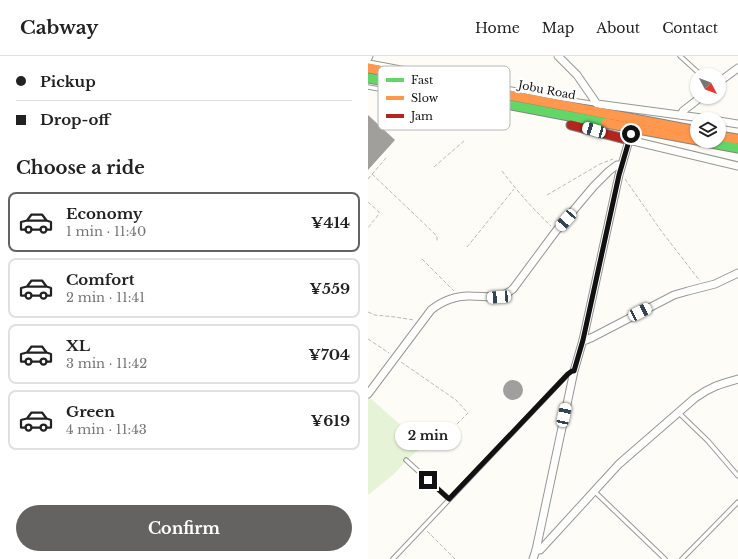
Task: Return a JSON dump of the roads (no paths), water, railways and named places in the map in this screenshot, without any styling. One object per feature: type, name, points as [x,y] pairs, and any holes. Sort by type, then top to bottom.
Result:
[{"type":"highway","name":"Jobu Road","points":[[368,68],[378,70]]},
{"type":"highway","name":"Jobu Road","points":[[368,78],[378,80]]},
{"type":"highway","name":"Jobu Road","points":[[510,95],[690,130]]},
{"type":"highway","name":"Jobu Road","points":[[510,106],[690,140]]},
{"type":"highway","points":[[510,111],[524,115],[630,137]]},
{"type":"highway","points":[[726,137],[738,139]]},
{"type":"highway","name":"Jobu Road","points":[[726,146],[738,148]]},
{"type":"street","points":[[558,56],[577,75],[597,104],[636,112],[690,116]]},
{"type":"street","points":[[726,77],[738,68]]},
{"type":"street","points":[[681,115],[692,104]]},
{"type":"street","points":[[726,122],[738,124]]},
{"type":"street","points":[[532,559],[536,550],[574,371],[583,340],[622,162],[630,137],[738,166]]},
{"type":"street","points":[[368,394],[422,321],[436,305],[458,297],[499,297],[507,293],[513,288],[556,231],[604,176],[622,162]]},
{"type":"street","points":[[583,340],[593,337],[674,295],[716,284],[738,273]]},
{"type":"street","points":[[536,550],[540,550],[543,547],[619,464],[704,391],[738,379]]},
{"type":"lane","points":[[680,56],[693,68]]},
{"type":"lane","points":[[368,62],[389,66]]},
{"type":"lane","points":[[368,87],[378,89]]},
{"type":"lane","points":[[510,89],[597,104]]},
{"type":"lane","points":[[393,559],[568,374],[574,371]]},
{"type":"lane","points":[[679,413],[708,441],[738,476]]},
{"type":"lane","points":[[406,460],[449,499]]},
{"type":"lane","points":[[594,491],[665,559]]},
{"type":"lane","points":[[682,559],[738,502]]}]
